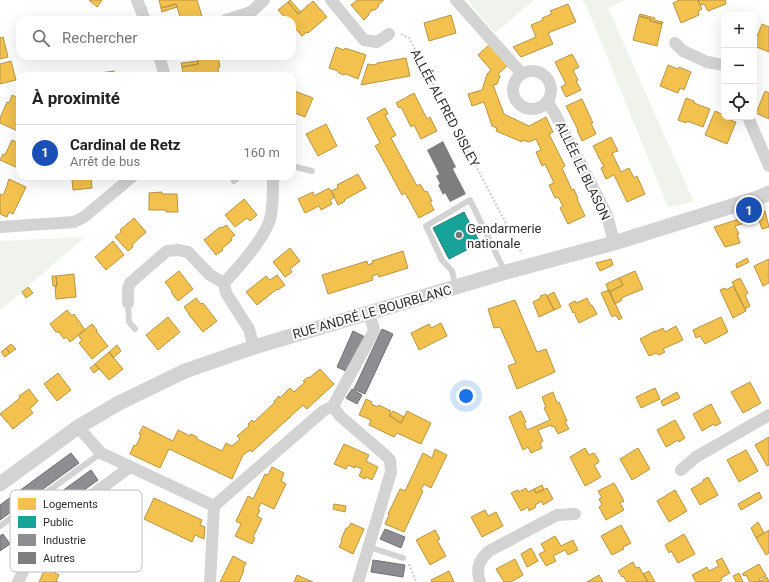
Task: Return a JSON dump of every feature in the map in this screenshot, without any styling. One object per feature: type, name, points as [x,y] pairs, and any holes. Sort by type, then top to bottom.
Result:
[{"type":"street","points":[[137,0],[143,16]]},
{"type":"street","points":[[238,16],[251,12],[264,0]]},
{"type":"street","points":[[331,0],[364,40],[377,42],[389,34]]},
{"type":"street","points":[[456,0],[522,74]]},
{"type":"street","points":[[675,43],[683,51],[707,62],[721,64]]},
{"type":"street","points":[[160,60],[164,72]]},
{"type":"street","points":[[527,71],[539,72],[548,80],[551,92],[546,103],[541,107],[528,108],[522,106],[514,96],[514,84],[517,78],[522,74],[527,71]]},
{"type":"street","name":"ALLÉE LE BLASON","points":[[546,103],[554,112],[607,215],[614,243]]},
{"type":"street","points":[[749,120],[769,166]]},
{"type":"street","points":[[0,227],[74,222],[84,217],[128,180]]},
{"type":"street","points":[[224,283],[265,232],[271,216],[274,180]]},
{"type":"street","name":"RUE ANDRÉ LE BOURBLANC","points":[[0,484],[78,427],[119,403],[185,371],[254,347],[506,272],[614,243],[758,198],[769,193]]},
{"type":"street","points":[[128,303],[128,289],[130,283],[167,251],[178,250],[188,252],[210,275],[224,283],[226,294],[249,329],[254,347]]},
{"type":"street","points":[[210,582],[214,506],[323,411],[333,406],[374,331],[368,313]]},
{"type":"street","points":[[333,406],[340,416],[390,460],[391,472],[358,582]]},
{"type":"street","points":[[681,470],[696,457],[769,415]]},
{"type":"street","points":[[78,427],[101,453],[214,506]]},
{"type":"street","points":[[98,490],[130,467]]},
{"type":"street","points":[[480,582],[477,573],[479,564],[489,551],[557,515],[575,514]]},
{"type":"street","points":[[18,582],[23,572]]},
{"type":"lane","points":[[296,167],[312,171]]},
{"type":"lane","points":[[456,287],[452,271],[442,260],[426,226],[470,200],[506,272]]},
{"type":"lane","points":[[128,303],[129,322],[135,330]]},
{"type":"lane","points":[[50,490],[101,453]]},
{"type":"lane","points":[[0,526],[10,519]]},
{"type":"lane","points":[[369,547],[403,558]]},
{"type":"path","name":"ALLÉE ALFRED SISLEY","points":[[389,34],[398,33],[408,38],[528,266]]},
{"type":"path","points":[[403,558],[410,566],[416,582]]},
{"type":"shaded area","points":[[467,0],[534,0],[495,33]]},
{"type":"shaded area","points":[[582,0],[626,0],[608,8],[694,202],[668,207],[586,5]]},
{"type":"shaded area","points":[[85,237],[3,308],[0,310],[0,241]]},
{"type":"building: Logements","points":[[89,0],[102,0],[97,7]]},
{"type":"building: Logements","points":[[159,0],[197,0],[202,16],[180,16],[176,4],[161,8]]},
{"type":"building: Logements","points":[[290,0],[301,12],[298,14],[288,2]]},
{"type":"building: Logements","points":[[357,0],[384,0],[375,10],[369,13],[364,20],[351,5]]},
{"type":"building: Logements","points":[[679,0],[698,0],[702,9],[698,11],[699,15],[681,23],[673,3]]},
{"type":"building: Logements","points":[[698,0],[725,0],[726,4],[708,11],[704,4],[700,5]]},
{"type":"building: Logements","points":[[313,1],[327,17],[308,33],[307,32],[302,36],[296,29],[296,16],[283,16],[278,10],[288,2],[298,14]]},
{"type":"building: Logements","points":[[176,4],[177,7],[162,12],[161,8]]},
{"type":"building: Logements","points":[[568,4],[576,22],[548,33],[553,44],[521,57],[513,47],[536,37],[531,25],[552,14],[550,11]]},
{"type":"building: Logements","points":[[640,14],[663,22],[662,24],[650,21],[651,19],[639,16]]},
{"type":"building: Logements","points":[[451,15],[456,33],[429,41],[424,23]]},
{"type":"building: Logements","points":[[639,16],[662,24],[657,46],[633,40]]},
{"type":"building: Logements","points":[[762,24],[769,27],[769,52],[757,47],[757,36]]},
{"type":"building: Logements","points":[[3,37],[8,57],[0,59],[0,38]]},
{"type":"building: Logements","points":[[490,44],[508,65],[498,74],[500,76],[497,84],[493,85],[504,114],[529,126],[546,117],[553,132],[549,134],[565,166],[562,168],[572,190],[574,189],[585,216],[568,224],[560,208],[563,206],[558,197],[555,198],[549,185],[554,183],[545,164],[542,166],[536,152],[541,150],[536,139],[529,142],[523,140],[522,142],[496,131],[497,128],[492,126],[484,102],[472,106],[468,94],[482,90],[487,74],[491,70],[478,55]]},
{"type":"building: Logements","points":[[336,47],[344,50],[345,48],[366,55],[358,79],[346,74],[343,75],[338,71],[329,68]]},
{"type":"building: Logements","points":[[572,54],[579,67],[573,70],[578,80],[576,81],[581,90],[566,97],[561,87],[566,84],[555,62]]},
{"type":"building: Logements","points":[[406,58],[410,76],[361,85],[368,64],[373,65]]},
{"type":"building: Logements","points":[[198,60],[219,60],[220,67],[218,67],[219,72],[183,72],[182,67],[198,64]]},
{"type":"building: Logements","points":[[11,61],[16,80],[0,84],[0,64]]},
{"type":"building: Logements","points":[[198,61],[198,64],[182,67],[181,63]]},
{"type":"building: Logements","points":[[668,65],[678,69],[679,67],[691,72],[684,90],[680,88],[678,93],[660,86]]},
{"type":"building: Logements","points":[[765,91],[769,93],[769,119],[757,113]]},
{"type":"building: Logements","points":[[296,92],[313,98],[305,117],[296,114]]},
{"type":"building: Logements","points":[[414,93],[427,119],[430,117],[437,131],[421,139],[414,125],[411,127],[401,107],[399,108],[396,103]]},
{"type":"building: Logements","points":[[12,95],[16,97],[16,130],[0,123],[0,118],[7,102],[9,103]]},
{"type":"building: Logements","points":[[686,98],[694,101],[694,103],[710,109],[703,127],[687,121],[686,123],[678,120]]},
{"type":"building: Logements","points":[[582,99],[593,123],[591,123],[596,134],[582,141],[566,106]]},
{"type":"building: Logements","points":[[385,108],[388,114],[385,115],[396,135],[391,138],[417,186],[420,184],[425,192],[427,191],[432,201],[430,202],[434,210],[419,218],[405,193],[402,195],[375,146],[380,143],[367,118]]},
{"type":"building: Logements","points":[[715,111],[721,114],[721,120],[736,122],[727,144],[705,135]]},
{"type":"building: Logements","points":[[326,124],[337,146],[318,156],[306,134]]},
{"type":"building: Logements","points":[[611,137],[618,151],[612,153],[621,172],[629,168],[634,178],[637,176],[645,194],[627,202],[614,175],[606,179],[601,168],[604,167],[593,146]]},
{"type":"building: Logements","points":[[12,140],[16,142],[16,167],[0,160],[3,154],[5,155]]},
{"type":"building: Logements","points":[[358,174],[366,188],[338,205],[331,191],[338,188],[337,185]]},
{"type":"building: Logements","points":[[9,179],[26,187],[13,214],[9,212],[7,217],[0,214],[0,194],[4,194]]},
{"type":"building: Logements","points":[[72,180],[91,180],[92,188],[73,190]]},
{"type":"building: Logements","points":[[329,188],[335,197],[330,200],[332,204],[321,210],[319,206],[305,213],[298,199],[313,192],[314,196]]},
{"type":"building: Logements","points":[[162,192],[162,194],[177,194],[178,212],[149,210],[149,193]]},
{"type":"building: Logements","points":[[244,199],[257,215],[250,221],[247,218],[235,227],[225,215]]},
{"type":"building: Logements","points":[[765,211],[769,227],[762,229],[759,220],[735,226],[739,234],[737,234],[740,243],[725,247],[714,227]]},
{"type":"building: Logements","points":[[134,218],[146,232],[132,245],[133,247],[128,251],[115,237],[121,232],[120,230]]},
{"type":"building: Logements","points":[[226,225],[235,235],[231,238],[232,240],[222,249],[223,250],[216,255],[204,240],[220,227],[222,228]]},
{"type":"building: Logements","points":[[113,241],[124,255],[106,270],[95,257]]},
{"type":"building: Logements","points":[[290,248],[300,261],[290,269],[292,272],[285,277],[273,262]]},
{"type":"building: Logements","points":[[403,251],[408,268],[379,277],[378,274],[372,276],[373,280],[328,294],[322,275],[367,261],[368,265],[373,263],[372,261]]},
{"type":"building: Logements","points":[[747,258],[749,262],[737,268],[736,264]]},
{"type":"building: Logements","points":[[611,259],[613,265],[600,271],[596,263]]},
{"type":"building: Logements","points":[[769,259],[769,283],[763,286],[754,266]]},
{"type":"building: Logements","points":[[179,271],[193,289],[178,301],[165,282]]},
{"type":"building: Logements","points":[[635,271],[643,289],[621,298],[622,300],[615,304],[609,292],[623,285],[619,278]]},
{"type":"building: Logements","points":[[74,274],[76,297],[56,299],[56,276]]},
{"type":"building: Logements","points":[[277,275],[285,285],[278,290],[277,289],[257,305],[246,292],[266,276],[270,280]]},
{"type":"building: Logements","points":[[52,276],[56,276],[57,286],[53,286]]},
{"type":"building: Logements","points":[[619,278],[623,285],[609,292],[606,284]]},
{"type":"building: Logements","points":[[740,278],[748,293],[745,295],[750,306],[745,309],[732,282]]},
{"type":"building: Logements","points":[[733,286],[746,311],[733,318],[720,290],[725,288],[726,290]]},
{"type":"building: Logements","points":[[28,287],[33,293],[26,298],[22,292]]},
{"type":"building: Logements","points":[[609,290],[622,318],[619,320],[616,315],[612,317],[601,293]]},
{"type":"building: Logements","points":[[554,292],[561,307],[554,310],[547,296]]},
{"type":"building: Logements","points":[[546,294],[554,310],[539,317],[533,302],[541,298],[540,296]]},
{"type":"building: Logements","points":[[196,298],[201,304],[203,303],[217,321],[203,332],[184,307]]},
{"type":"building: Logements","points":[[587,298],[597,314],[579,323],[569,304],[575,301],[576,303]]},
{"type":"building: Logements","points":[[515,300],[537,352],[546,349],[555,372],[517,389],[508,366],[516,363],[500,327],[494,328],[488,309]]},
{"type":"building: Logements","points":[[67,310],[72,316],[74,314],[85,330],[70,342],[66,337],[64,339],[60,332],[56,332],[50,324]]},
{"type":"building: Logements","points":[[168,317],[180,332],[158,350],[146,335]]},
{"type":"building: Logements","points":[[721,317],[728,332],[705,344],[700,336],[696,338],[693,330]]},
{"type":"building: Logements","points":[[441,323],[447,336],[419,350],[411,333],[429,324],[431,328]]},
{"type":"building: Logements","points":[[92,324],[108,346],[92,359],[79,343],[82,340],[78,335]]},
{"type":"building: Logements","points":[[676,326],[683,340],[663,349],[665,352],[659,355],[656,353],[649,356],[640,339],[663,328],[665,332]]},
{"type":"building: Logements","points":[[11,344],[16,349],[10,353],[6,348]]},
{"type":"building: Logements","points":[[117,345],[121,351],[113,358],[109,352]]},
{"type":"building: Logements","points":[[6,348],[10,353],[5,357],[1,352]]},
{"type":"building: Logements","points":[[109,352],[123,369],[109,380],[95,364]]},
{"type":"building: Logements","points":[[95,364],[99,369],[94,373],[90,368]]},
{"type":"building: Logements","points":[[320,369],[334,384],[307,409],[303,405],[252,452],[250,450],[243,455],[232,479],[169,449],[160,468],[130,454],[134,445],[136,446],[143,426],[173,441],[178,430],[190,436],[191,434],[197,437],[197,439],[222,451],[226,443],[232,446],[240,439],[237,436],[249,426],[248,424],[252,420],[254,422],[275,402],[274,401],[279,396],[280,398],[290,388],[294,392],[305,382],[303,381]]},
{"type":"building: Logements","points":[[58,373],[71,390],[57,401],[44,384]]},
{"type":"building: Logements","points":[[750,382],[761,403],[743,413],[731,392]]},
{"type":"building: Logements","points":[[655,388],[660,399],[641,408],[636,397]]},
{"type":"building: Logements","points":[[29,389],[38,401],[30,409],[33,413],[13,429],[0,414],[20,398],[19,396]]},
{"type":"building: Logements","points":[[553,392],[557,403],[559,402],[567,421],[565,422],[569,429],[558,434],[554,426],[552,427],[551,425],[538,430],[543,441],[540,443],[542,448],[531,453],[528,447],[523,450],[509,417],[521,411],[526,422],[524,423],[527,430],[550,420],[544,408],[546,407],[542,397]]},
{"type":"building: Logements","points":[[677,392],[680,398],[663,406],[661,401]]},
{"type":"building: Logements","points":[[366,399],[372,402],[371,404],[378,407],[379,405],[391,411],[389,416],[401,423],[407,411],[431,423],[421,444],[397,433],[394,437],[369,425],[371,420],[359,415]]},
{"type":"building: Logements","points":[[711,404],[721,423],[715,426],[714,424],[702,431],[693,414]]},
{"type":"building: Logements","points":[[393,411],[404,417],[401,423],[390,416]]},
{"type":"building: Logements","points":[[675,420],[685,438],[666,447],[657,430]]},
{"type":"building: Logements","points":[[769,437],[769,465],[767,466],[755,445]]},
{"type":"building: Logements","points":[[344,444],[369,455],[366,461],[378,467],[372,480],[359,476],[362,469],[355,466],[355,468],[348,465],[346,469],[334,464]]},
{"type":"building: Logements","points":[[585,448],[589,455],[593,453],[595,454],[599,461],[594,465],[601,477],[585,486],[570,457]]},
{"type":"building: Logements","points":[[638,448],[650,469],[632,480],[620,459]]},
{"type":"building: Logements","points":[[435,449],[447,455],[431,488],[424,484],[421,490],[423,491],[404,532],[385,524],[400,489],[405,491],[423,453],[432,458]]},
{"type":"building: Logements","points":[[746,450],[758,471],[739,482],[727,460]]},
{"type":"building: Logements","points":[[272,467],[284,473],[281,481],[286,484],[274,509],[261,503],[257,516],[262,519],[253,537],[255,538],[252,544],[235,536],[241,524],[236,521],[248,496],[253,499],[265,474],[268,475]]},
{"type":"building: Logements","points":[[708,477],[718,495],[700,505],[691,489],[703,482],[703,480]]},
{"type":"building: Logements","points":[[614,483],[624,501],[620,503],[624,510],[606,520],[599,507],[602,505],[599,499],[602,498],[598,491]]},
{"type":"building: Logements","points":[[542,485],[544,490],[536,493],[534,489]]},
{"type":"building: Logements","points":[[526,488],[528,492],[534,489],[536,493],[547,488],[553,499],[543,505],[542,501],[529,511],[528,507],[521,511],[511,493],[518,490],[519,492]]},
{"type":"building: Logements","points":[[675,490],[687,511],[669,522],[657,501]]},
{"type":"building: Logements","points":[[759,492],[762,498],[741,510],[738,504]]},
{"type":"building: Logements","points":[[154,498],[202,520],[200,525],[205,527],[204,539],[195,535],[192,542],[144,519]]},
{"type":"building: Logements","points":[[334,504],[346,506],[345,512],[333,509]]},
{"type":"building: Logements","points":[[485,510],[488,516],[496,512],[503,526],[482,537],[471,517]]},
{"type":"building: Logements","points":[[758,522],[764,533],[756,538],[751,528]]},
{"type":"building: Logements","points":[[351,523],[364,529],[353,554],[339,547],[346,528],[348,528]]},
{"type":"building: Logements","points":[[621,525],[631,543],[623,547],[624,549],[612,555],[601,536]]},
{"type":"building: Logements","points":[[435,530],[440,539],[437,540],[446,556],[430,565],[416,540]]},
{"type":"building: Logements","points":[[769,530],[769,553],[766,555],[756,538]]},
{"type":"building: Logements","points":[[684,534],[695,554],[678,563],[671,551],[669,553],[665,545]]},
{"type":"building: Logements","points":[[555,536],[561,546],[573,540],[578,550],[568,555],[565,550],[553,556],[556,561],[546,566],[539,554],[545,551],[541,544]]},
{"type":"building: Logements","points":[[531,548],[538,561],[527,567],[521,554]]},
{"type":"building: Logements","points":[[233,556],[246,563],[239,582],[220,582]]},
{"type":"building: Logements","points":[[722,558],[730,573],[721,578],[722,580],[719,582],[696,582],[692,575],[707,567],[709,571],[719,566],[716,561]]},
{"type":"building: Logements","points":[[515,559],[523,575],[511,582],[504,582],[496,569]]},
{"type":"building: Logements","points":[[633,562],[636,568],[639,567],[648,582],[627,582],[623,576],[622,577],[618,571]]},
{"type":"building: Logements","points":[[759,564],[766,576],[759,579],[760,581],[767,577],[769,582],[750,582],[746,575],[744,576],[742,574]]},
{"type":"building: Logements","points":[[449,571],[454,582],[432,582],[431,580]]},
{"type":"building: Logements","points":[[649,571],[655,582],[648,582],[643,574]]},
{"type":"building: Logements","points":[[44,572],[56,572],[59,575],[56,581],[58,582],[39,582]]},
{"type":"building: Logements","points":[[739,573],[743,582],[736,582],[733,576]]},
{"type":"building: Logements","points":[[297,575],[313,582],[294,582]]},
{"type":"building: Logements","points":[[599,575],[603,582],[587,582]]},
{"type":"building: Public","points":[[464,212],[480,243],[449,259],[433,228]]},
{"type":"building: Industrie","points":[[382,329],[393,334],[365,394],[354,389]]},
{"type":"building: Industrie","points":[[353,331],[365,337],[348,372],[337,367]]},
{"type":"building: Industrie","points":[[352,389],[362,395],[357,404],[346,398]]},
{"type":"building: Industrie","points":[[71,453],[79,463],[42,490],[20,490]]},
{"type":"building: Industrie","points":[[91,470],[98,480],[84,490],[64,490]]},
{"type":"building: Industrie","points":[[10,498],[10,513],[0,520],[0,505]]},
{"type":"building: Industrie","points":[[385,529],[405,537],[401,548],[380,539]]},
{"type":"building: Industrie","points":[[3,534],[10,544],[0,551],[0,536]]},
{"type":"building: Industrie","points":[[373,560],[405,565],[403,577],[371,572]]},
{"type":"building: Autres","points":[[443,141],[456,167],[453,169],[466,194],[450,202],[445,193],[443,195],[438,185],[440,184],[436,176],[439,174],[427,150]]},
{"type":"place","name":"Cardinal de Retz","points":[[749,210]]},
{"type":"place","name":"Gendarmerie nationale","points":[[459,235]]}]
